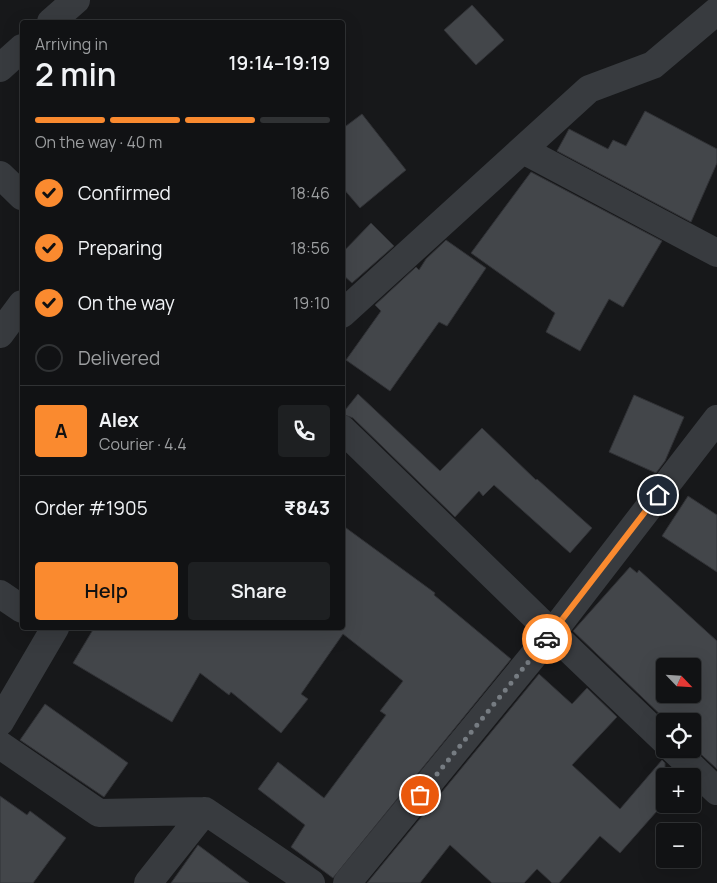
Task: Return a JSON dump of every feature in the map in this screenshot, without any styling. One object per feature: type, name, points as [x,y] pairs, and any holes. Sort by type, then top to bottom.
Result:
[{"type":"street","points":[[53,20],[76,0]]},
{"type":"street","points":[[345,311],[589,89],[653,65],[717,11]]},
{"type":"street","points":[[0,68],[20,50]]},
{"type":"street","points":[[523,150],[717,253]]},
{"type":"street","points":[[0,175],[20,194]]},
{"type":"street","points":[[0,334],[20,307]]},
{"type":"street","points":[[348,883],[552,633],[717,419]]},
{"type":"street","points":[[345,432],[656,732]]},
{"type":"street","points":[[0,594],[20,609]]},
{"type":"street","points":[[0,722],[51,630]]},
{"type":"street","points":[[0,745],[99,813],[205,811],[311,883]]},
{"type":"street","points":[[682,758],[717,791]]},
{"type":"street","points":[[148,883],[205,811]]},
{"type":"building","points":[[472,5],[504,40],[476,65],[444,30]]},
{"type":"building","points":[[645,111],[717,149],[717,163],[691,222],[557,151],[569,129],[608,149],[613,140],[626,146]]},
{"type":"building","points":[[362,114],[406,170],[360,208],[345,190],[345,127]]},
{"type":"building","points":[[531,172],[662,241],[623,307],[609,299],[580,351],[546,332],[555,313],[471,253]]},
{"type":"building","points":[[371,223],[394,246],[352,283],[345,277],[345,250]]},
{"type":"building","points":[[446,240],[486,268],[447,326],[439,322],[390,391],[346,360],[381,311],[375,305],[416,267],[419,270],[426,259]]},
{"type":"building","points":[[358,394],[440,471],[482,428],[536,480],[592,528],[570,553],[494,485],[483,496],[479,491],[455,517],[353,418],[345,415],[345,410]]},
{"type":"building","points":[[634,395],[684,417],[665,461],[656,473],[609,452]]},
{"type":"building","points":[[688,496],[717,515],[717,572],[662,536]]},
{"type":"building","points":[[345,527],[435,593],[434,595],[511,659],[333,878],[291,847],[305,825],[258,789],[278,762],[324,798],[386,715],[380,711],[403,681],[343,634],[301,694],[308,699],[281,733],[231,692],[229,695],[200,673],[172,722],[73,663],[93,630],[345,630]]},
{"type":"building","points":[[630,567],[637,573],[639,570],[717,641],[717,769],[701,754],[701,713],[659,713],[573,631]]},
{"type":"building","points":[[539,674],[572,704],[587,688],[617,717],[572,765],[620,809],[662,760],[665,763],[665,768],[656,768],[656,812],[620,853],[600,836],[559,883],[552,883],[537,869],[524,883],[492,883],[450,845],[420,883],[367,883]]},
{"type":"building","points":[[45,704],[128,763],[104,797],[20,740]]},
{"type":"building","points":[[0,796],[27,815],[30,811],[66,838],[33,883],[0,883]]},
{"type":"building","points":[[198,845],[249,883],[171,883]]},
{"type":"way so far","points":[[420,795],[547,639]]},
{"type":"route","points":[[547,639],[658,495]]}]
